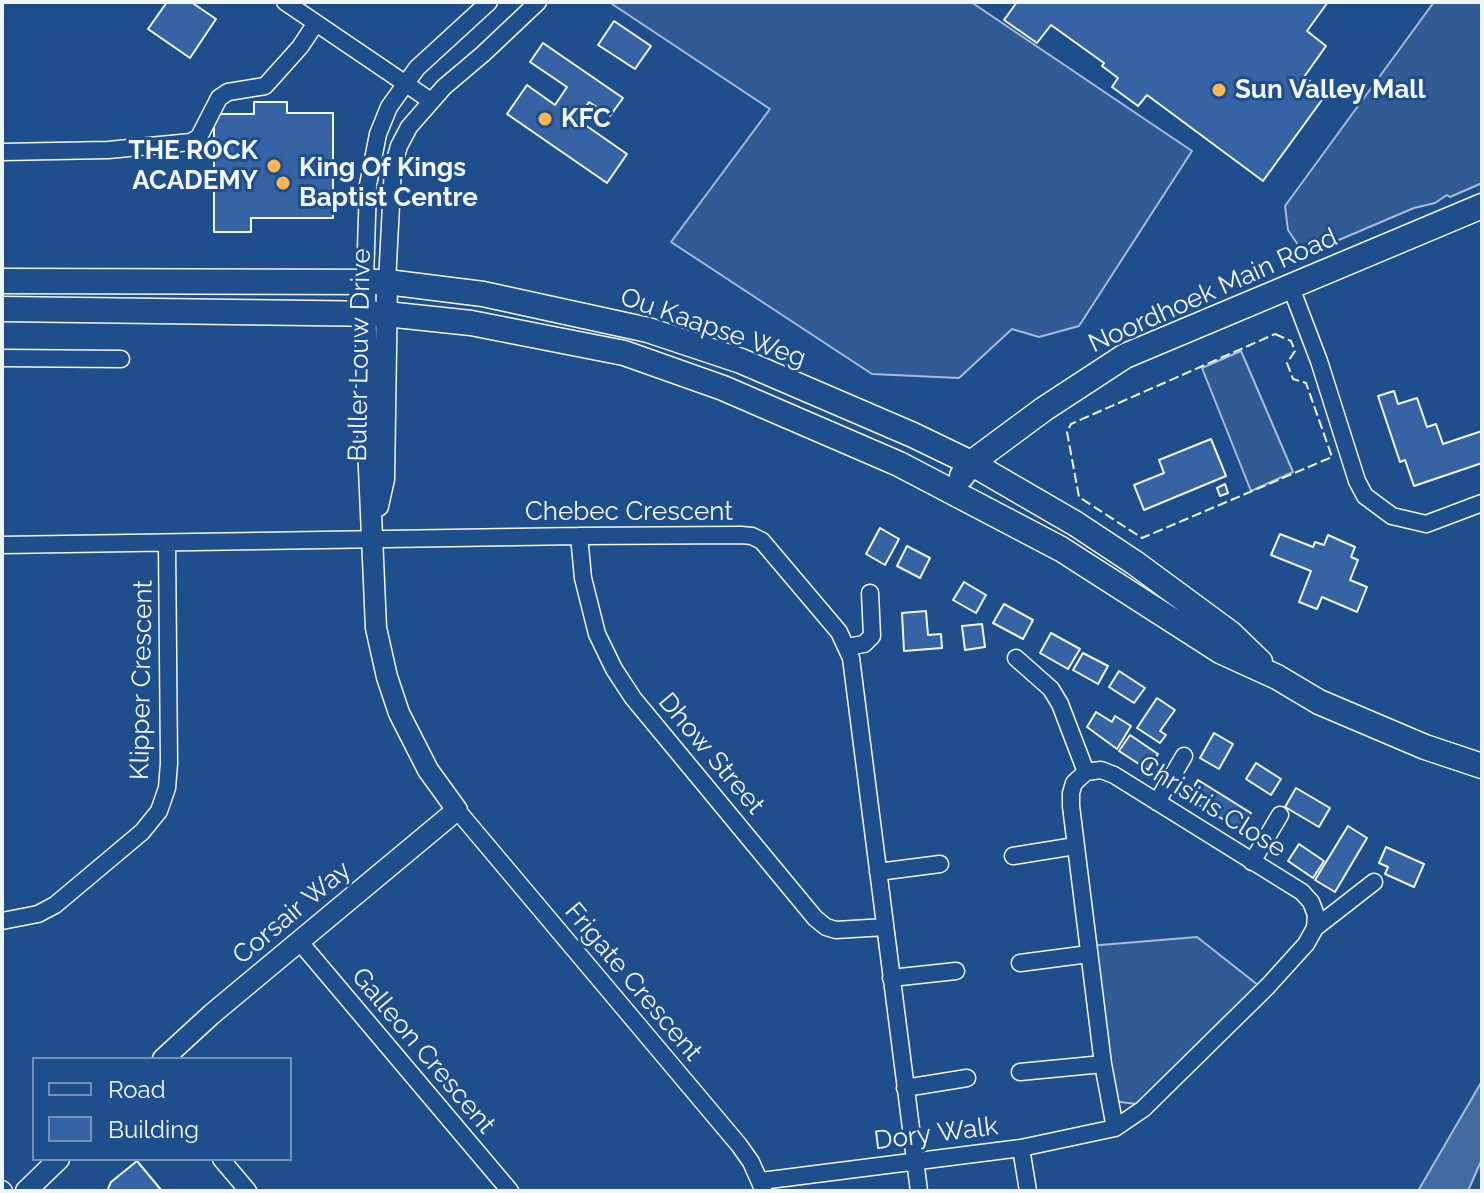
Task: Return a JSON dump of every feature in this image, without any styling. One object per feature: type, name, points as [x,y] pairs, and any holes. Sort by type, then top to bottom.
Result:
[{"type":"main road","name":"Noordhoek Main Road","points":[[952,491],[971,463],[1056,401],[1125,356],[1482,206]]},
{"type":"main road","name":"Ou Kaapse Weg","points":[[2,281],[376,282],[483,294],[648,330],[741,361],[971,463],[1076,524],[1135,563],[1230,633],[1277,677]]},
{"type":"main road","name":"Ou Kaapse Weg","points":[[2,309],[375,313],[471,323],[624,353],[737,393],[886,458],[1061,549],[1220,651],[1366,724],[1482,766]]},
{"type":"street","points":[[285,2],[431,101]]},
{"type":"street","points":[[446,41],[475,2]]},
{"type":"street","name":"Buller Louw Drive","points":[[376,282],[368,185],[373,155],[389,107],[404,83],[489,2]]},
{"type":"street","name":"Buller Louw Drive","points":[[457,810],[434,780],[413,743],[387,677],[376,628],[373,533],[384,479],[376,282],[393,167],[409,127],[431,101],[538,2]]},
{"type":"street","points":[[2,152],[108,150],[191,142],[199,137],[219,98],[228,92],[265,86],[300,47],[316,23]]},
{"type":"street","points":[[1290,285],[1319,361],[1357,481],[1365,496],[1392,516],[1426,524],[1482,503]]},
{"type":"street","points":[[2,358],[121,359]]},
{"type":"street","name":"Chebec Crescent","points":[[2,545],[167,544],[373,533],[752,536],[769,549],[839,632],[853,670],[919,1191]]},
{"type":"street","name":"Dhow Street","points":[[579,536],[583,578],[597,634],[633,698],[815,918],[836,930],[885,927]]},
{"type":"street","name":"Klipper Crescent","points":[[2,921],[38,914],[55,905],[142,832],[159,811],[167,788],[169,763],[167,544]]},
{"type":"street","points":[[847,647],[864,644],[872,636],[870,593]]},
{"type":"street","points":[[1016,658],[1051,689],[1060,704],[1086,772],[1074,783],[1071,793],[1071,824],[1103,1064],[1115,1128],[1143,1109],[1258,996],[1306,944],[1315,928],[1374,882]]},
{"type":"street","points":[[1157,802],[1184,756]]},
{"type":"street","name":"Chrisiris Close","points":[[1086,772],[1101,770],[1114,775],[1302,892],[1311,902],[1316,915],[1315,928]]},
{"type":"street","name":"Corsair Way","points":[[165,1057],[212,1014],[457,810]]},
{"type":"street","name":"Frigate Crescent","points":[[457,810],[739,1145],[762,1186]]},
{"type":"street","points":[[1252,862],[1280,815]]},
{"type":"street","points":[[1013,856],[1075,846]]},
{"type":"street","points":[[878,872],[940,864]]},
{"type":"street","name":"Galleon Crescent","points":[[299,941],[510,1191]]},
{"type":"street","points":[[1020,963],[1089,954]]},
{"type":"street","points":[[891,978],[956,971]]},
{"type":"street","points":[[1020,1072],[1103,1064]]},
{"type":"street","points":[[905,1088],[967,1078]]},
{"type":"street","name":"Dory Walk","points":[[762,1186],[915,1161],[1021,1148],[1115,1128]]},
{"type":"street","points":[[1021,1148],[1028,1191]]},
{"type":"street","points":[[26,1191],[57,1161]]},
{"type":"street","points":[[223,1161],[248,1191]]},
{"type":"shaded area","points":[[609,2],[971,2],[1192,151],[1079,326],[1039,337],[1012,329],[959,378],[872,374],[671,242],[770,109]]},
{"type":"shaded area","points":[[1434,2],[1482,2],[1482,183],[1320,248],[1298,245],[1288,230],[1285,206]]},
{"type":"shaded area","points":[[1241,351],[1293,472],[1251,491],[1202,368]]},
{"type":"shaded area","points":[[1197,937],[1263,989],[1137,1104],[1111,1101],[1088,946]]},
{"type":"shaded area","points":[[1482,1081],[1482,1159],[1468,1191],[1418,1191]]},
{"type":"building","points":[[167,2],[191,2],[216,19],[190,58],[148,29]]},
{"type":"building","name":"Sun Valley Mall","points":[[1017,2],[1328,2],[1307,31],[1326,46],[1304,77],[1327,93],[1263,181],[1147,95],[1138,106],[1112,87],[1118,78],[1102,66],[1104,63],[1051,25],[1037,43],[1004,20]]},
{"type":"building","points":[[614,21],[651,46],[635,69],[598,45]]},
{"type":"building","points":[[543,43],[623,98],[610,116],[589,102],[578,120],[627,154],[607,183],[507,114],[527,85],[555,105],[567,87],[530,62]]},
{"type":"building","name":"THE ROCK ACADEMY","points":[[254,102],[287,102],[287,113],[333,113],[333,218],[251,218],[251,232],[214,232],[214,114],[254,114]]},
{"type":"building","points":[[1394,391],[1398,404],[1417,398],[1427,427],[1436,424],[1443,444],[1482,431],[1482,463],[1414,486],[1405,460],[1400,462],[1378,396]]},
{"type":"building","points":[[1211,439],[1226,476],[1144,510],[1134,485],[1164,473],[1159,460]]},
{"type":"building","points":[[1225,484],[1228,493],[1220,496],[1217,488]]},
{"type":"building","points":[[880,528],[899,539],[885,565],[866,554]]},
{"type":"building","points":[[1280,534],[1313,547],[1315,542],[1324,545],[1328,535],[1355,547],[1351,557],[1358,560],[1350,580],[1367,587],[1357,612],[1322,597],[1317,609],[1299,602],[1311,571],[1271,555]]},
{"type":"building","points":[[907,546],[930,558],[920,578],[897,566]]},
{"type":"building","points":[[964,582],[986,595],[976,613],[953,600]]},
{"type":"building","points":[[1004,604],[1033,620],[1023,639],[993,623]]},
{"type":"building","points":[[926,611],[928,635],[941,634],[942,648],[904,651],[902,613]]},
{"type":"building","points":[[982,624],[985,647],[965,650],[962,626]]},
{"type":"building","points":[[1051,633],[1080,649],[1068,669],[1040,653]]},
{"type":"building","points":[[1083,653],[1108,666],[1098,684],[1073,670]]},
{"type":"building","points":[[1119,671],[1145,688],[1134,703],[1109,687]]},
{"type":"building","points":[[1157,698],[1175,710],[1160,731],[1166,735],[1160,743],[1137,728]]},
{"type":"building","points":[[1096,712],[1112,722],[1115,716],[1131,726],[1117,749],[1087,727]]},
{"type":"building","points":[[1214,733],[1233,744],[1219,769],[1200,758]]},
{"type":"building","points":[[1130,735],[1158,754],[1148,770],[1119,751]]},
{"type":"building","points":[[1256,763],[1281,779],[1271,795],[1246,779]]},
{"type":"building","points":[[1198,780],[1251,813],[1241,830],[1187,798]]},
{"type":"building","points":[[1296,788],[1330,808],[1319,827],[1285,807]]},
{"type":"building","points":[[1348,826],[1367,838],[1335,892],[1315,880]]},
{"type":"building","points":[[1299,844],[1324,861],[1313,878],[1288,861]]},
{"type":"building","points":[[1386,847],[1424,864],[1414,887],[1385,874],[1388,867],[1379,863]]},
{"type":"building","points":[[137,1161],[162,1191],[107,1191],[111,1182]]},
{"type":"fence","points":[[1275,334],[1291,341],[1295,351],[1287,363],[1293,379],[1306,383],[1332,457],[1142,538],[1079,497],[1067,432],[1071,424],[1275,334]]},
{"type":"place","name":"Sun Valley Mall","points":[[1219,90]]},
{"type":"place","name":"KFC","points":[[545,119]]},
{"type":"place","name":"THE ROCK ACADEMY","points":[[274,166]]},
{"type":"place","name":"King Of Kings Baptist Centre","points":[[283,183]]}]
